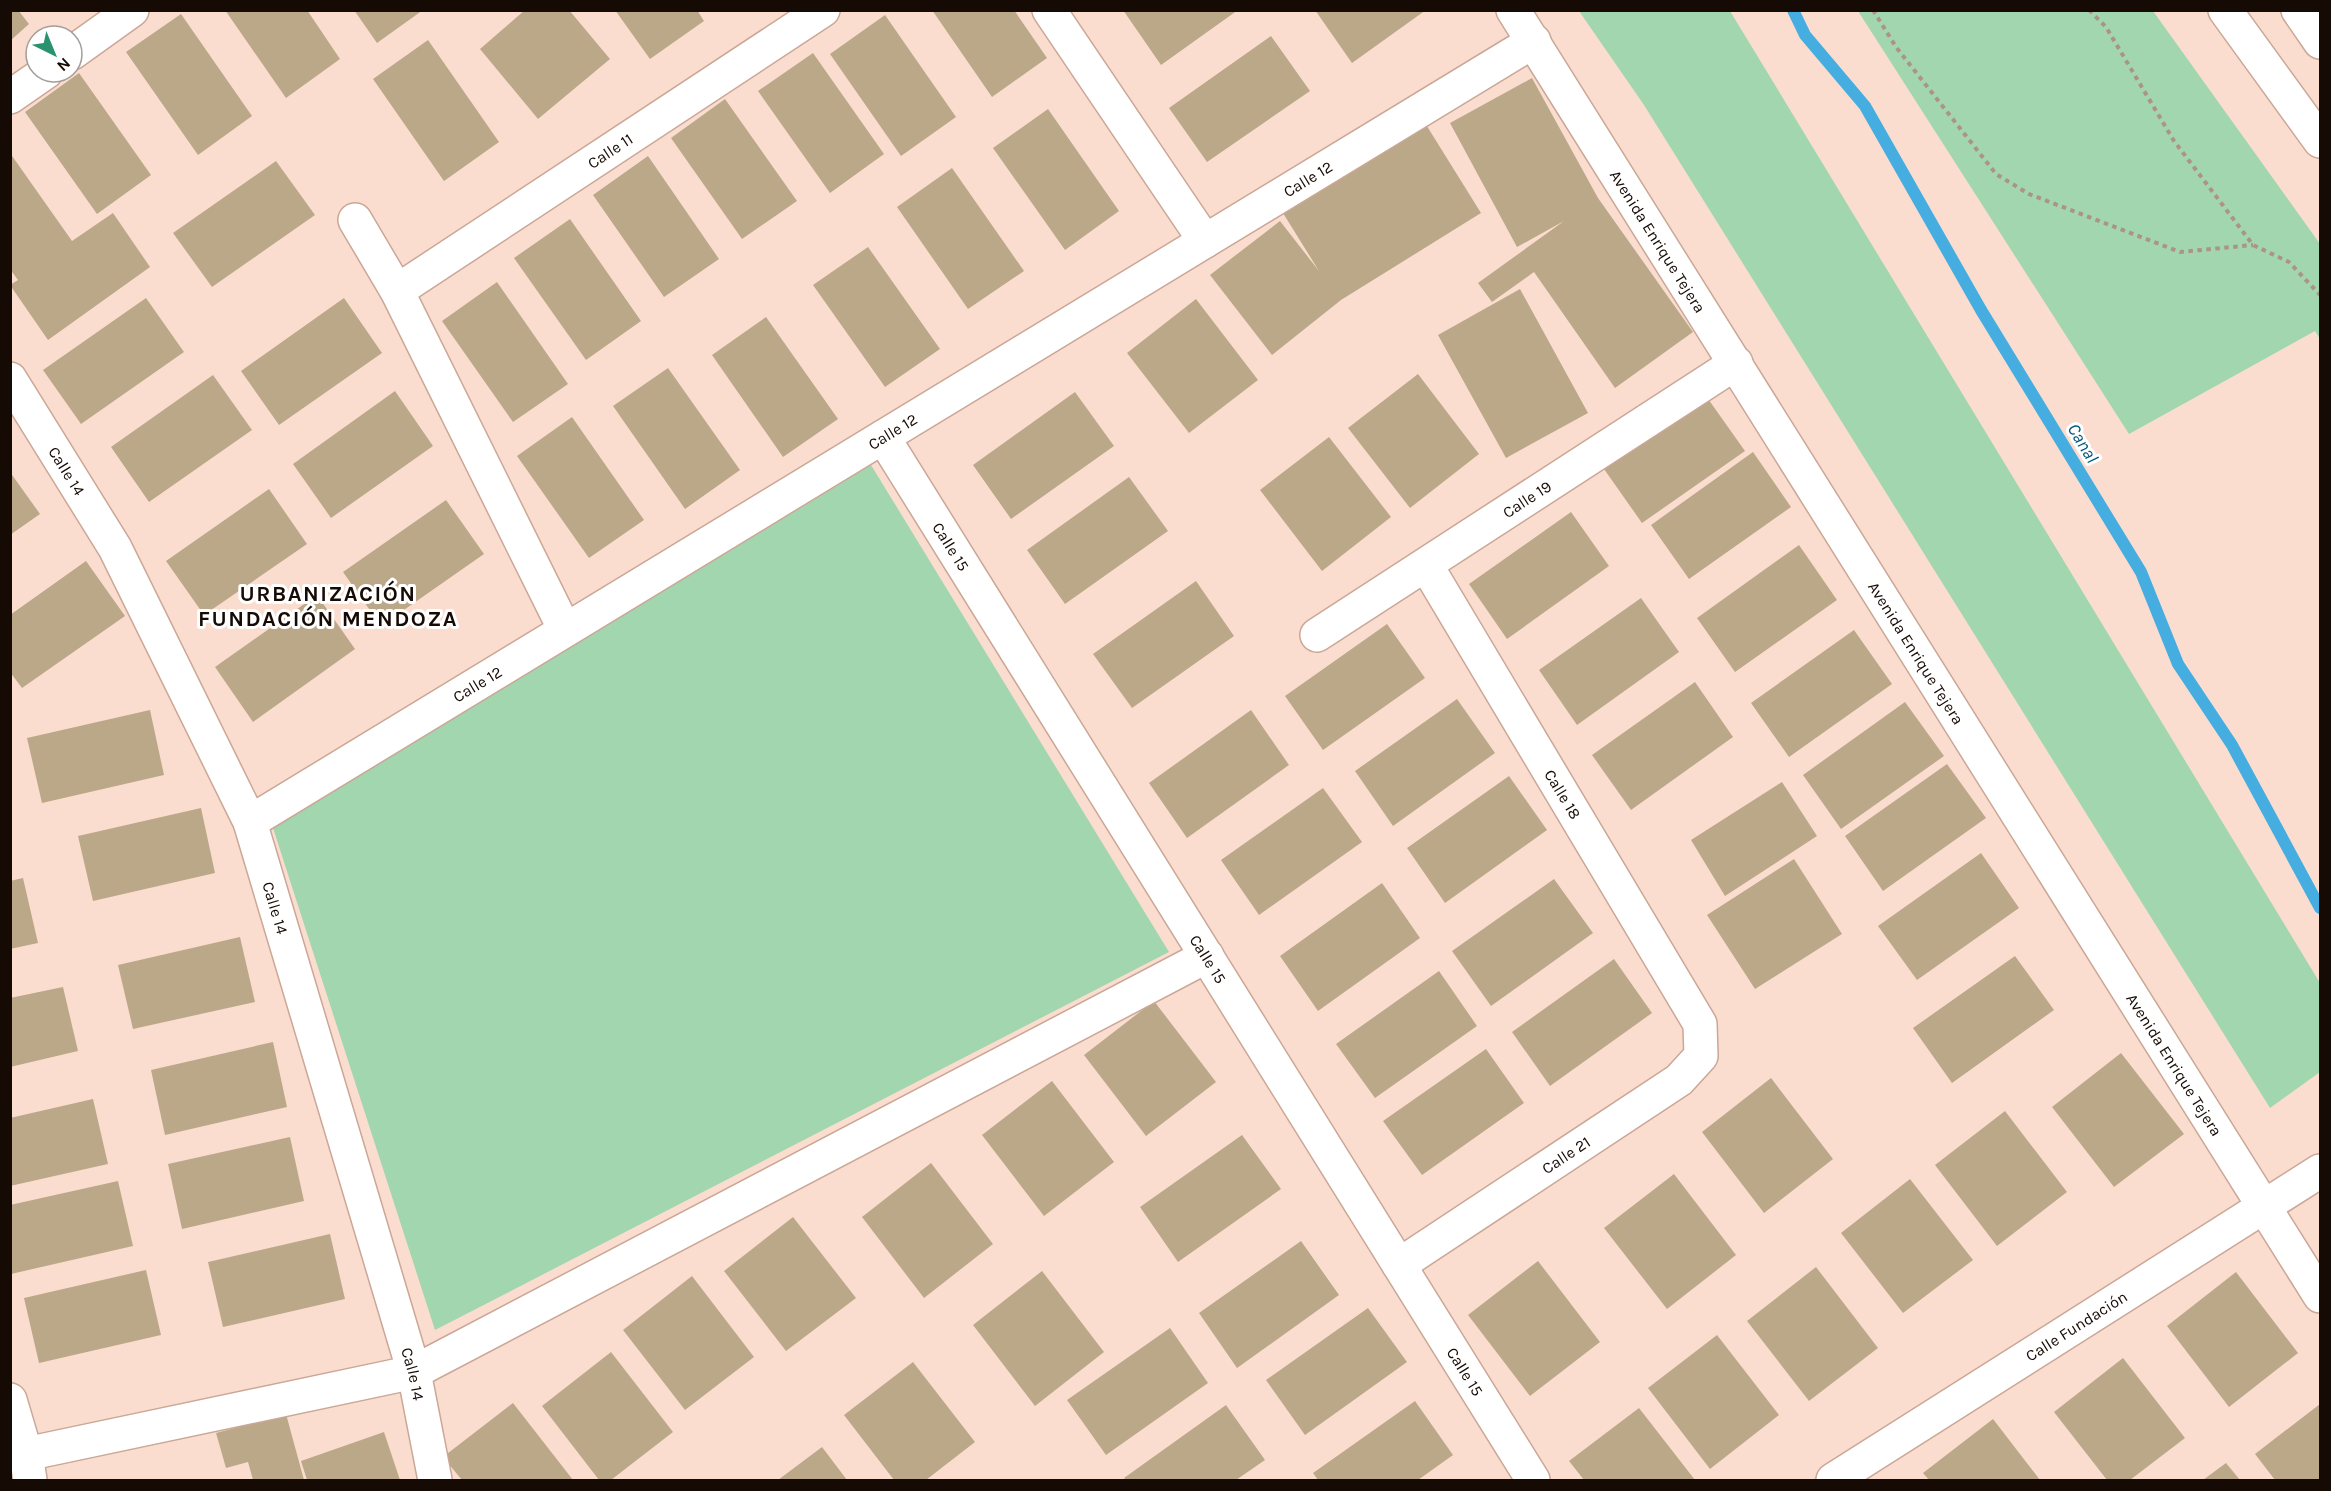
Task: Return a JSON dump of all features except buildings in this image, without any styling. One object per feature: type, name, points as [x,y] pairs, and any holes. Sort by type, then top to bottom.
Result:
[{"type":"street","points":[[84,44],[132,10]]},
{"type":"street","name":"Calle 11","points":[[397,291],[823,10]]},
{"type":"street","points":[[1049,10],[1205,241]]},
{"type":"street","name":"Avenida Enrique Tejera","points":[[1513,10],[2320,1296]]},
{"type":"street","points":[[2225,10],[2320,141]]},
{"type":"street","points":[[2298,10],[2320,42]]},
{"type":"street","name":"Calle 12","points":[[250,822],[1534,41]]},
{"type":"street","points":[[10,97],[29,84]]},
{"type":"street","points":[[355,220],[397,291],[565,630]]},
{"type":"street","name":"Calle 19","points":[[1317,635],[1736,363]]},
{"type":"street","name":"Calle 14","points":[[10,379],[115,548],[250,822],[414,1372],[435,1480]]},
{"type":"street","name":"Calle 15","points":[[883,437],[1533,1480]]},
{"type":"street","name":"Calle 18","points":[[1426,565],[1700,1024]]},
{"type":"street","points":[[10,1400],[28,1467],[414,1372],[1207,956]]},
{"type":"street","name":"Calle 21","points":[[1399,1265],[1679,1080],[1701,1056],[1700,1024]]},
{"type":"street","name":"Calle Fundación","points":[[1833,1480],[2320,1171]]},
{"type":"path","points":[[1873,10],[1896,47],[1996,174],[2029,194],[2180,252],[2253,245]]},
{"type":"path","points":[[2089,10],[2106,27],[2174,141],[2253,245],[2289,261],[2320,295]]},
{"type":"green space","points":[[1579,11],[1730,11],[2320,983],[2320,1072],[2270,1108],[1644,105]]},
{"type":"green space","points":[[1858,11],[2153,11],[2320,244],[2320,339],[2315,331],[2129,434]]},
{"type":"green space","points":[[871,465],[1169,952],[435,1330],[273,828]]},
{"type":"waterway","name":"Canal","points":[[1793,10],[1805,35],[1865,106],[1981,310],[2141,572],[2178,664],[2232,745],[2320,908]]},
{"type":"district","name":"URBANIZACIÓN FUNDACIÓN MENDOZA","points":[[328,606]]}]
